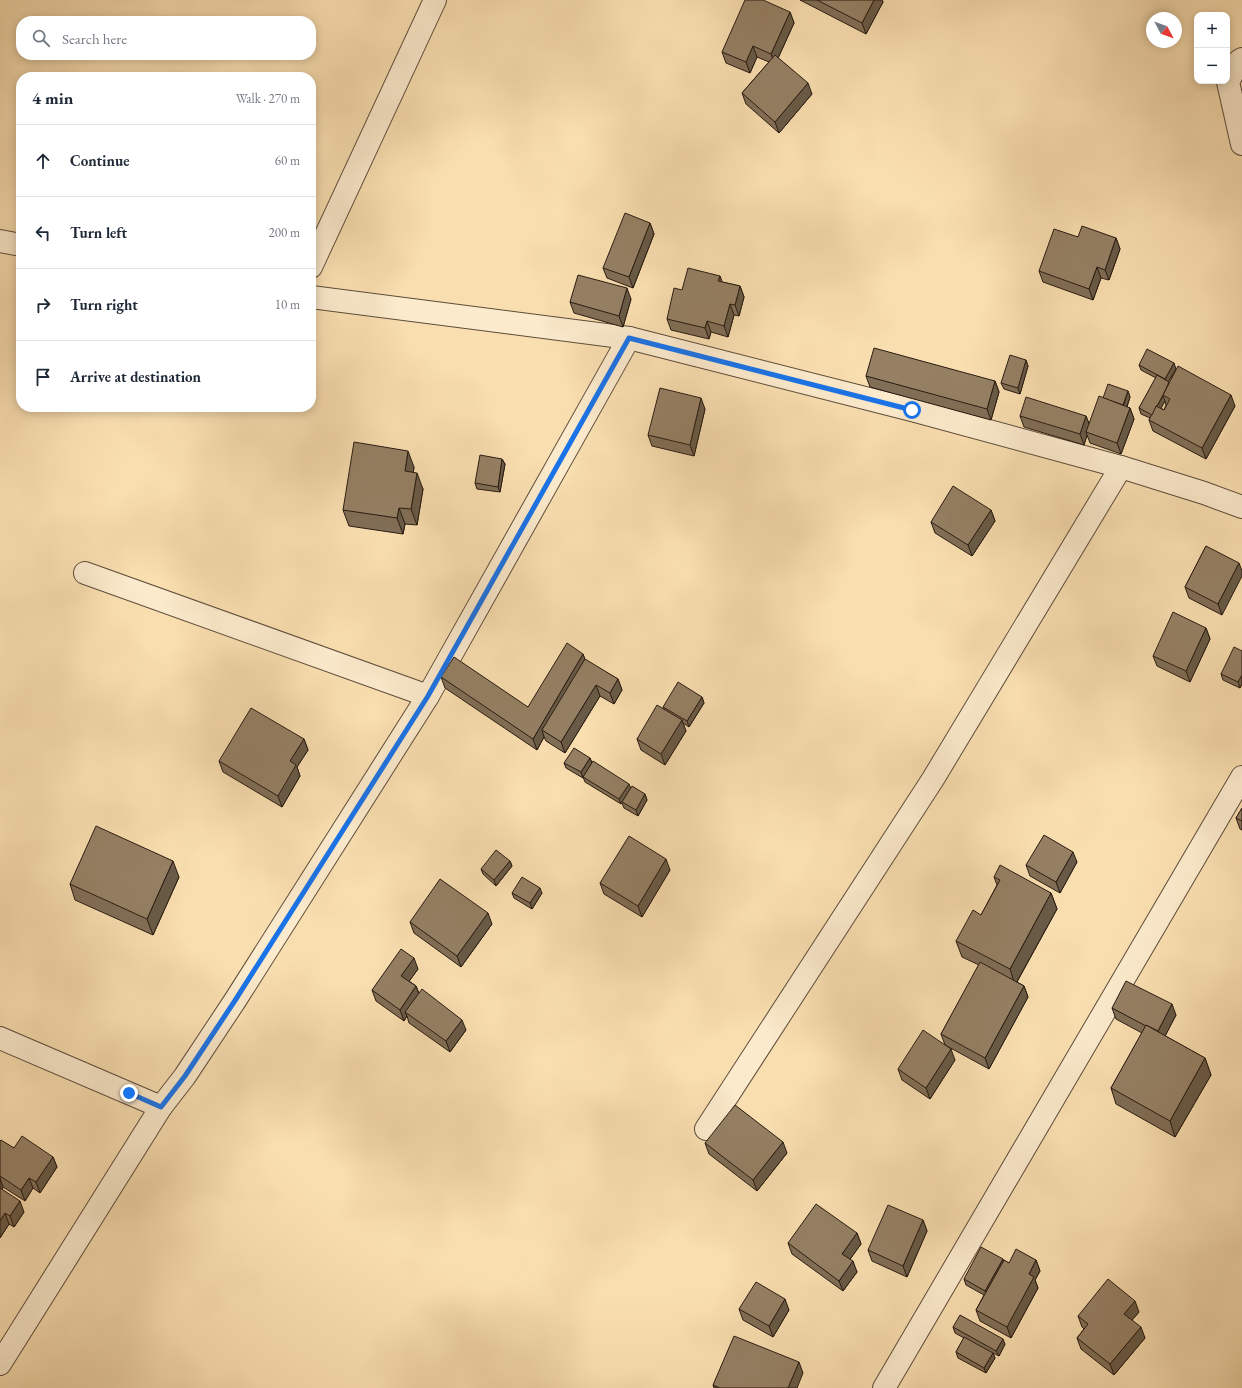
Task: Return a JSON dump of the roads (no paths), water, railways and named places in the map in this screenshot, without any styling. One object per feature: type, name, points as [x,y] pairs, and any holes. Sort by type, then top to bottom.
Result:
[{"type":"street","points":[[316,256],[435,0]]},
{"type":"street","points":[[1242,59],[1239,61],[1228,82],[1242,144]]},
{"type":"street","points":[[0,241],[16,245]]},
{"type":"street","points":[[316,298],[629,338],[912,410],[1121,467],[1204,493],[1242,508]]},
{"type":"street","points":[[0,1364],[161,1107],[185,1076],[236,999],[428,696],[629,338]]},
{"type":"street","points":[[706,1129],[933,779],[1121,467]]},
{"type":"street","points":[[85,573],[428,696]]},
{"type":"street","points":[[884,1388],[1242,777]]},
{"type":"street","points":[[0,1038],[161,1107]]}]
